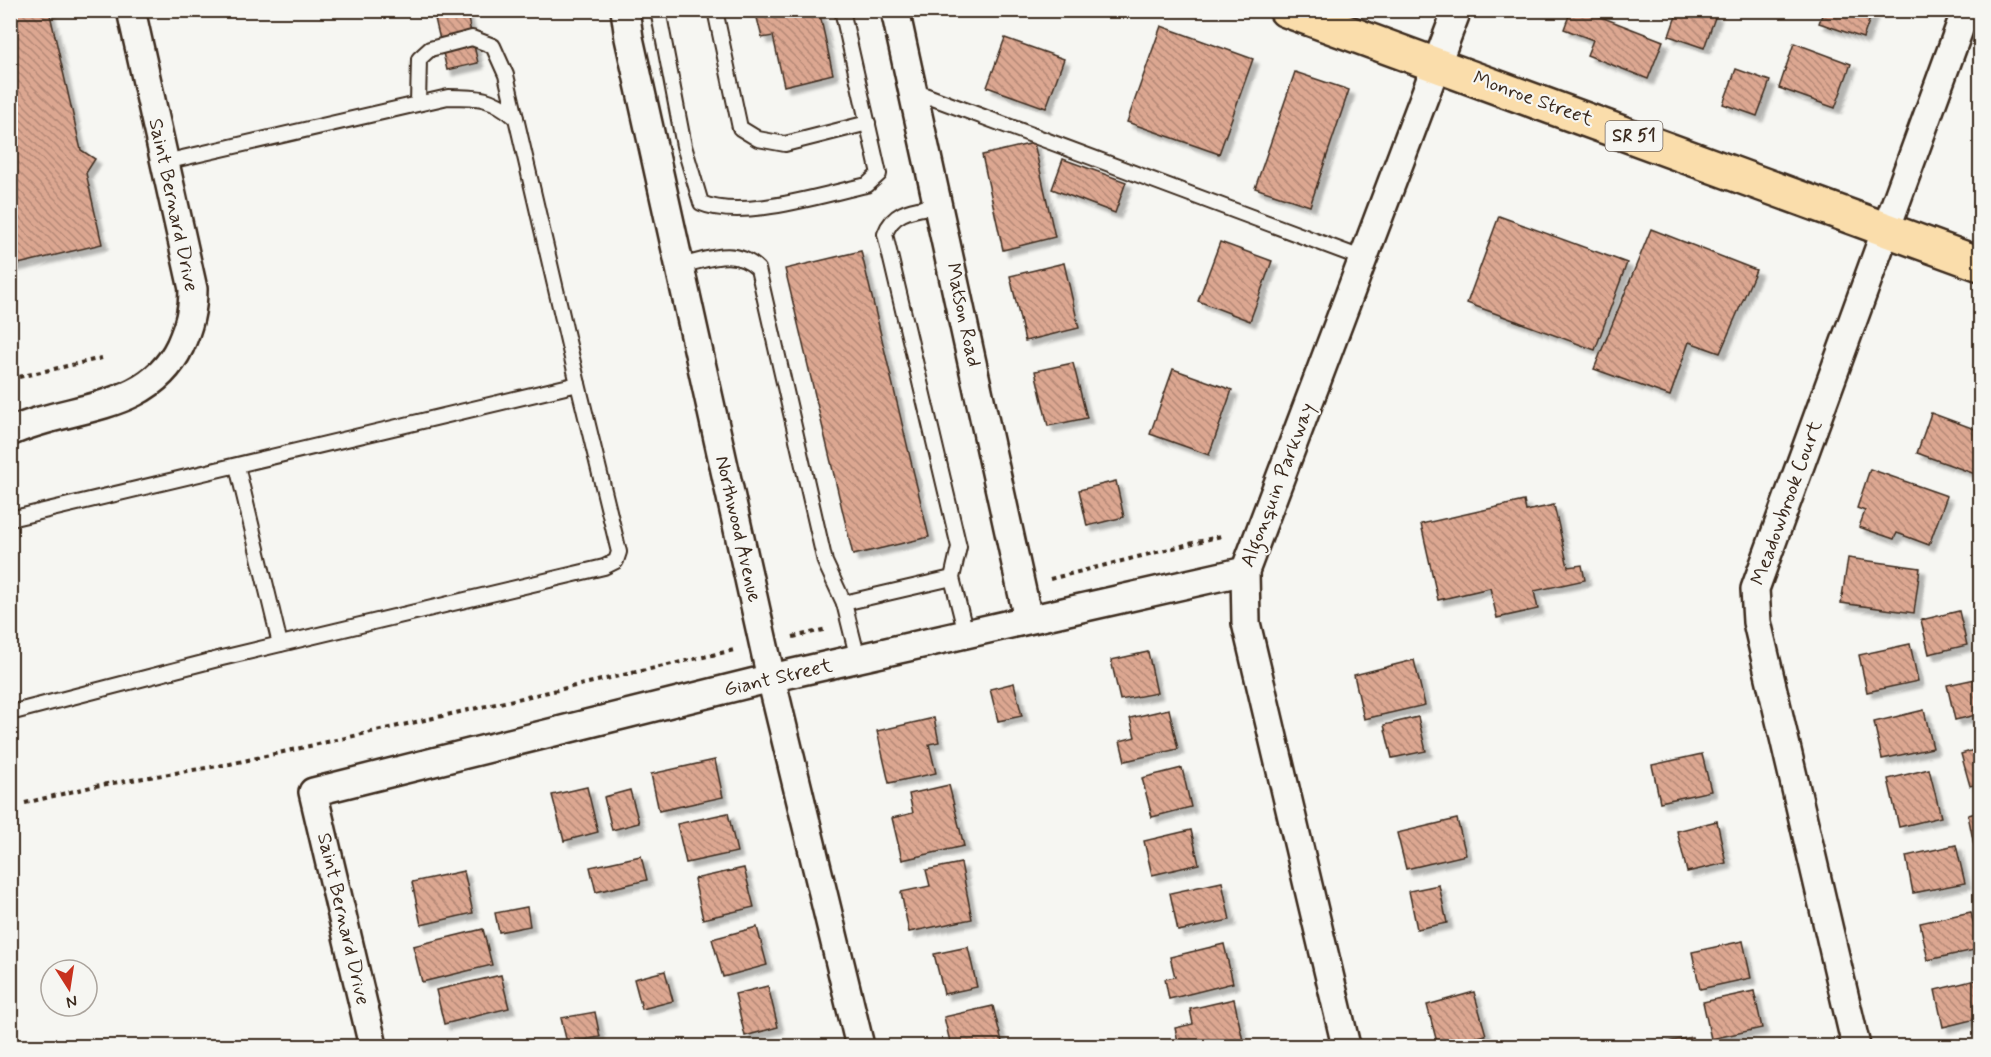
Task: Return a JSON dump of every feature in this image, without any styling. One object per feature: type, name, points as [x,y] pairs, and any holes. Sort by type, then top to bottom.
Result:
[{"type":"main road","name":"Monroe Street","points":[[1287,10],[1980,264]]},
{"type":"street","name":"Saint Bernard Drive","points":[[10,432],[46,418],[133,394],[152,384],[165,370],[177,351],[193,310],[193,289],[131,10]]},
{"type":"street","name":"Northwood Avenue","points":[[625,10],[628,38],[771,678],[860,1047]]},
{"type":"street","name":"Matson Road","points":[[896,10],[1028,619]]},
{"type":"street","name":"Algonquin Parkway","points":[[1346,1047],[1246,623],[1245,570],[1457,10]]},
{"type":"street","name":"Meadowbrook Court","points":[[1856,1047],[1757,622],[1755,589],[1966,10]]},
{"type":"street","name":"Giant Street","points":[[313,792],[771,678],[1245,570]]},
{"type":"street","name":"Saint Bernard Drive","points":[[313,792],[373,1047]]},
{"type":"lane","points":[[658,10],[684,146],[701,203],[712,208],[749,208],[867,185],[879,174],[842,10]]},
{"type":"lane","points":[[715,10],[740,128],[758,139],[785,144],[868,123]]},
{"type":"lane","points":[[10,713],[280,644],[604,567],[616,561],[619,552],[506,75],[493,46],[472,38],[430,49],[419,59],[418,103]]},
{"type":"lane","points":[[914,91],[1364,259]]},
{"type":"lane","points":[[165,162],[448,97],[481,97],[501,105],[516,118]]},
{"type":"lane","points":[[939,205],[897,214],[889,223],[885,234],[959,547],[952,578],[966,634]]},
{"type":"lane","points":[[679,266],[735,254],[748,259],[758,269],[825,562],[844,603],[858,659]]},
{"type":"lane","points":[[10,519],[578,384]]},
{"type":"lane","points":[[237,466],[280,644]]},
{"type":"lane","points":[[844,603],[952,578]]},
{"type":"path","points":[[10,379],[102,358]]},
{"type":"path","points":[[1050,579],[1221,536]]},
{"type":"path","points":[[25,803],[95,786],[230,764],[744,648]]},
{"type":"building","points":[[10,10],[49,10],[81,150],[95,159],[86,173],[102,244],[10,266]]},
{"type":"building","points":[[433,10],[466,10],[478,63],[447,70]]},
{"type":"building","points":[[755,10],[819,10],[833,74],[784,86],[773,36],[762,38]]},
{"type":"building","points":[[1571,10],[1583,10],[1663,41],[1648,79],[1587,55],[1593,40],[1564,29]]},
{"type":"building","points":[[1678,10],[1705,10],[1716,15],[1704,48],[1669,36]]},
{"type":"building","points":[[1824,10],[1873,10],[1863,38],[1819,23]]},
{"type":"building","points":[[1161,26],[1253,59],[1219,154],[1127,122]]},
{"type":"building","points":[[1005,38],[1064,59],[1046,108],[987,87]]},
{"type":"building","points":[[1794,43],[1851,64],[1835,108],[1779,88]]},
{"type":"building","points":[[1736,69],[1770,81],[1757,116],[1723,104]]},
{"type":"building","points":[[1295,72],[1349,90],[1310,206],[1255,188]]},
{"type":"building","points":[[1034,143],[1055,237],[1003,250],[982,155]]},
{"type":"building","points":[[1063,159],[1126,182],[1115,213],[1052,189]]},
{"type":"building","points":[[1499,216],[1627,263],[1595,350],[1467,303]]},
{"type":"building","points":[[1651,229],[1756,270],[1720,353],[1689,342],[1670,396],[1594,369]]},
{"type":"building","points":[[1220,242],[1272,261],[1250,321],[1198,301]]},
{"type":"building","points":[[861,251],[929,537],[853,555],[785,269]]},
{"type":"building","points":[[1064,263],[1079,328],[1025,341],[1010,276]]},
{"type":"building","points":[[1073,363],[1087,418],[1048,426],[1035,371]]},
{"type":"building","points":[[1173,369],[1232,390],[1209,455],[1150,434]]},
{"type":"building","points":[[1931,413],[1980,431],[1980,492],[1974,489],[1978,475],[1917,453]]},
{"type":"building","points":[[1870,469],[1947,496],[1929,545],[1897,533],[1894,539],[1859,527],[1865,511],[1857,508]]},
{"type":"building","points":[[1116,481],[1124,517],[1087,526],[1079,490]]},
{"type":"building","points":[[1524,501],[1526,511],[1554,505],[1568,567],[1582,565],[1585,580],[1534,591],[1538,609],[1497,618],[1490,588],[1438,600],[1421,524]]},
{"type":"building","points":[[1848,558],[1920,568],[1914,613],[1841,603]]},
{"type":"building","points":[[1959,611],[1967,645],[1929,654],[1921,620]]},
{"type":"building","points":[[1910,644],[1918,681],[1867,692],[1859,655]]},
{"type":"building","points":[[1148,652],[1157,693],[1120,700],[1111,660]]},
{"type":"building","points":[[1414,660],[1425,705],[1364,719],[1354,675]]},
{"type":"building","points":[[1980,678],[1980,714],[1955,720],[1947,685]]},
{"type":"building","points":[[1014,683],[1022,716],[998,721],[990,689]]},
{"type":"building","points":[[1169,709],[1178,749],[1125,761],[1120,741],[1135,737],[1130,718]]},
{"type":"building","points":[[1924,710],[1933,748],[1882,759],[1874,722]]},
{"type":"building","points":[[1418,717],[1426,751],[1392,758],[1384,725]]},
{"type":"building","points":[[934,718],[939,742],[929,744],[936,773],[889,783],[877,731]]},
{"type":"building","points":[[1980,748],[1980,784],[1970,786],[1961,754]]},
{"type":"building","points":[[1702,754],[1711,791],[1660,802],[1652,765]]},
{"type":"building","points":[[715,760],[723,797],[659,811],[651,774]]},
{"type":"building","points":[[1182,768],[1191,807],[1152,817],[1142,778]]},
{"type":"building","points":[[1929,769],[1941,817],[1899,827],[1888,779]]},
{"type":"building","points":[[949,785],[964,846],[902,860],[892,818],[913,813],[909,794]]},
{"type":"building","points":[[587,787],[598,832],[564,841],[552,795]]},
{"type":"building","points":[[630,790],[639,823],[612,830],[604,797]]},
{"type":"building","points":[[1980,812],[1980,844],[1974,845],[1968,815]]},
{"type":"building","points":[[728,813],[737,852],[686,863],[677,824]]},
{"type":"building","points":[[1457,819],[1466,855],[1406,869],[1397,833]]},
{"type":"building","points":[[1717,821],[1726,863],[1687,872],[1677,831]]},
{"type":"building","points":[[1191,830],[1199,864],[1152,875],[1144,841]]},
{"type":"building","points":[[1956,845],[1965,883],[1913,893],[1906,856]]},
{"type":"building","points":[[641,856],[647,880],[596,892],[590,867]]},
{"type":"building","points":[[961,863],[972,919],[909,932],[901,892],[930,886],[926,870]]},
{"type":"building","points":[[744,868],[754,907],[703,919],[694,879]]},
{"type":"building","points":[[464,871],[473,913],[421,925],[412,882]]},
{"type":"building","points":[[1222,882],[1230,920],[1178,931],[1170,893]]},
{"type":"building","points":[[1439,885],[1447,923],[1417,929],[1409,891]]},
{"type":"building","points":[[527,907],[530,926],[499,932],[495,913]]},
{"type":"building","points":[[1971,912],[1979,949],[1928,960],[1920,923]]},
{"type":"building","points":[[757,927],[767,965],[723,977],[712,939]]},
{"type":"building","points":[[483,929],[492,965],[422,982],[413,946]]},
{"type":"building","points":[[1743,941],[1751,978],[1700,989],[1692,952]]},
{"type":"building","points":[[1224,944],[1233,983],[1169,999],[1165,979],[1175,977],[1170,957]]},
{"type":"building","points":[[968,947],[977,987],[944,994],[934,954]]},
{"type":"building","points":[[665,971],[673,1001],[642,1009],[634,979]]},
{"type":"building","points":[[501,975],[509,1008],[444,1024],[436,990]]},
{"type":"building","points":[[1980,979],[1980,1018],[1943,1027],[1935,990]]},
{"type":"building","points":[[768,986],[778,1027],[745,1036],[735,994]]},
{"type":"building","points":[[1754,991],[1762,1028],[1711,1039],[1703,1002]]},
{"type":"building","points":[[1474,992],[1486,1035],[1438,1046],[1427,1005]]},
{"type":"building","points":[[1234,999],[1243,1041],[1218,1046],[1179,1046],[1175,1028],[1193,1024],[1190,1009]]},
{"type":"building","points":[[993,1006],[1002,1042],[982,1046],[951,1046],[944,1017]]},
{"type":"building","points":[[595,1012],[600,1037],[567,1043],[561,1018]]},
{"type":"building","points":[[1692,1037],[1694,1046],[1657,1046],[1657,1044]]}]
